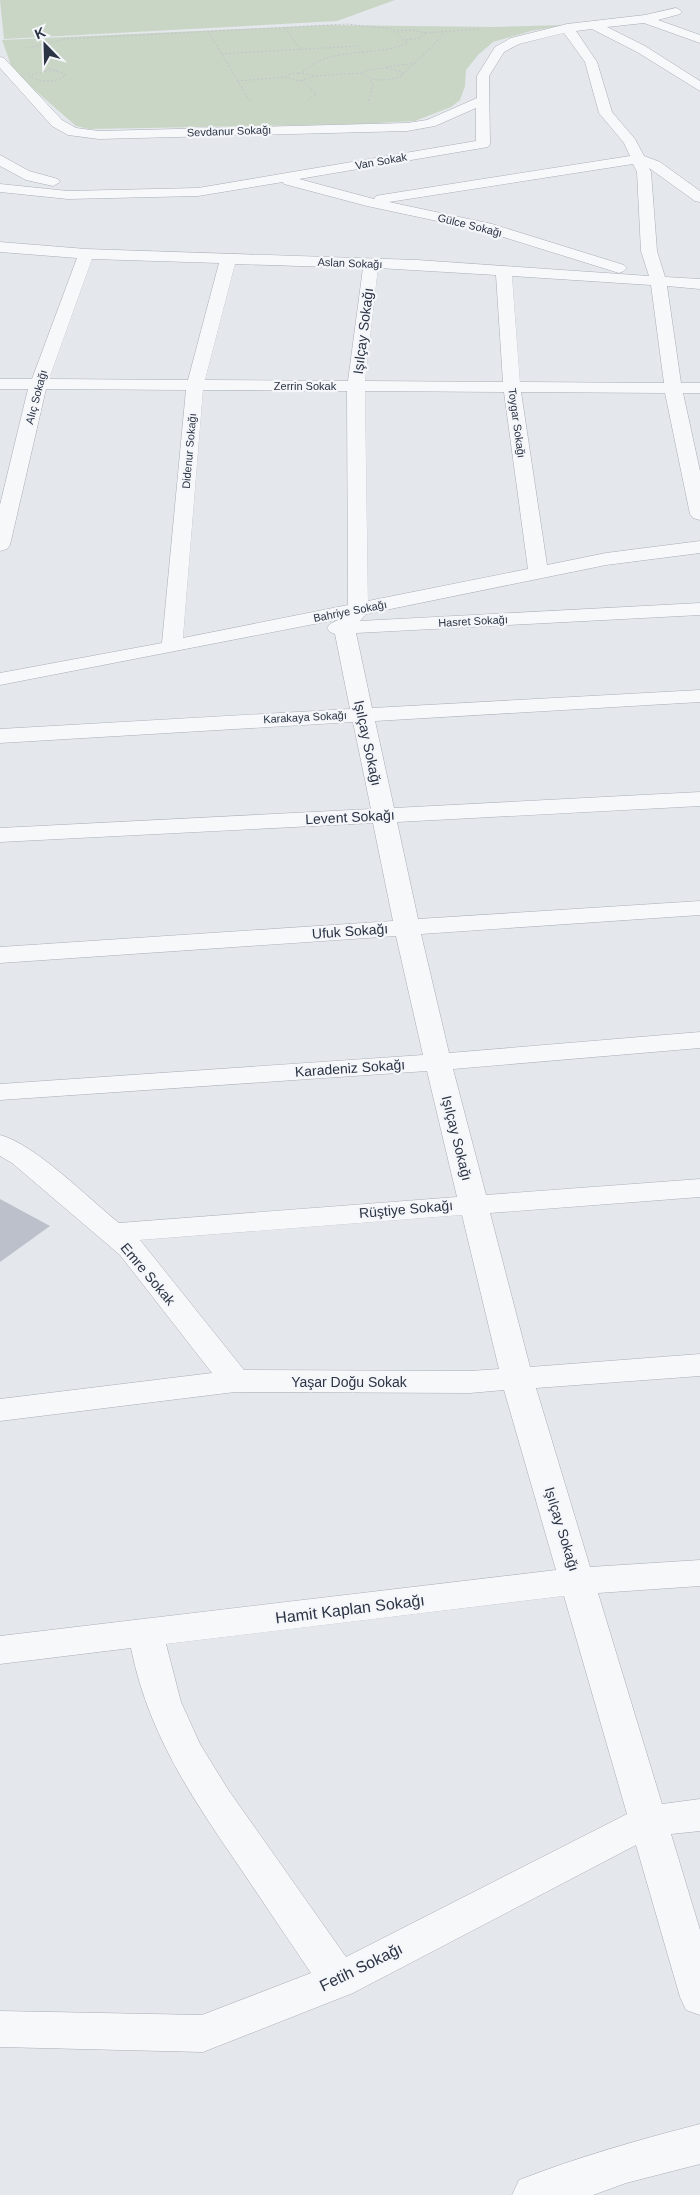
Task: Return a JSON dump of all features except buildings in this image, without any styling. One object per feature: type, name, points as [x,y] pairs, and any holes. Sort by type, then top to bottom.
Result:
[{"type":"street","name":"Van Sokak","points":[[0,188],[68,195],[198,192],[483,144],[483,76],[499,50],[515,41],[551,30],[645,19],[679,9],[651,5]]},
{"type":"street","points":[[645,19],[700,39]]},
{"type":"street","points":[[594,25],[641,49],[700,87]]},
{"type":"street","points":[[567,28],[591,62],[606,113],[630,142],[644,172],[649,251],[658,281],[673,389],[700,514]]},
{"type":"street","name":"Sevdanur Sokağı","points":[[0,61],[57,123],[73,132],[99,135],[407,127],[430,123],[483,100]]},
{"type":"street","points":[[0,159],[7,166],[44,181],[148,193]]},
{"type":"street","points":[[367,202],[638,160],[655,165],[700,198]]},
{"type":"street","name":"Gülce Sokağı","points":[[279,179],[367,202],[487,227],[658,281]]},
{"type":"street","name":"Aslan Sokağı","points":[[0,247],[86,254],[371,264],[504,271],[700,284]]},
{"type":"street","name":"Alıç Sokağı","points":[[0,545],[38,384],[86,254]]},
{"type":"street","name":"Didenur Sokağı","points":[[172,647],[195,386],[228,259]]},
{"type":"street","name":"Işılçay Sokağı","points":[[371,264],[356,387],[351,618],[362,714],[438,1062],[517,1379],[700,1997]]},
{"type":"street","name":"Toygar Sokağı","points":[[504,271],[512,388],[538,573]]},
{"type":"street","name":"Zerrin Sokak","points":[[0,384],[700,388]]},
{"type":"street","name":"Bahriye Sokağı","points":[[351,618],[538,573],[606,560],[700,547]]},
{"type":"street","name":"Hasret Sokağı","points":[[172,647],[245,632],[351,618],[700,609]]},
{"type":"street","points":[[0,679],[172,647]]},
{"type":"street","name":"Karakaya Sokağı","points":[[0,736],[700,696]]},
{"type":"street","name":"Levent Sokağı","points":[[0,835],[700,799]]},
{"type":"street","name":"Ufuk Sokağı","points":[[0,955],[700,908]]},
{"type":"street","name":"Karadeniz Sokağı","points":[[0,1092],[438,1062],[700,1040]]},
{"type":"street","name":"Emre Sokak","points":[[0,1144],[22,1158],[130,1248],[235,1381]]},
{"type":"street","name":"Rüştiye Sokağı","points":[[112,1233],[700,1188]]},
{"type":"street","name":"Yaşar Doğu Sokak","points":[[0,1410],[235,1381],[470,1382],[700,1365]]},
{"type":"street","name":"Hamit Kaplan Sokağı","points":[[0,1650],[577,1581],[700,1573]]},
{"type":"street","points":[[146,1633],[153,1668],[163,1702],[185,1751],[214,1799],[339,1980]]},
{"type":"street","name":"Fetih Sokağı","points":[[0,2029],[203,2034],[339,1980],[648,1821],[700,1815]]},
{"type":"street","points":[[534,2195],[626,2163],[700,2144]]},
{"type":"path","points":[[26,49],[42,43],[65,39],[359,24],[396,31],[414,30],[425,33],[421,38],[404,40]]},
{"type":"path","points":[[286,28],[300,49]]},
{"type":"path","points":[[208,31],[255,110]]},
{"type":"path","points":[[302,73],[305,68],[324,59],[397,48],[408,43],[396,31]]},
{"type":"path","points":[[362,72],[365,77],[376,79],[395,78],[403,75],[422,54],[436,44],[444,32]]},
{"type":"path","points":[[221,54],[357,46],[364,53]]},
{"type":"path","points":[[286,78],[290,74],[302,73],[312,76],[362,72],[373,68],[415,63]]},
{"type":"path","points":[[40,66],[57,71]]},
{"type":"path","points":[[373,68],[394,69],[402,72],[403,75]]},
{"type":"path","points":[[237,81],[286,78],[302,80],[310,79],[312,76]]},
{"type":"green space","points":[[0,0],[395,0],[337,21],[4,39]]},
{"type":"green space","points":[[329,25],[494,27],[565,25],[531,31],[493,42],[478,55],[466,70],[465,86],[460,100],[451,107],[415,121],[358,124],[89,129],[76,126],[22,79],[11,65],[2,40]]}]
